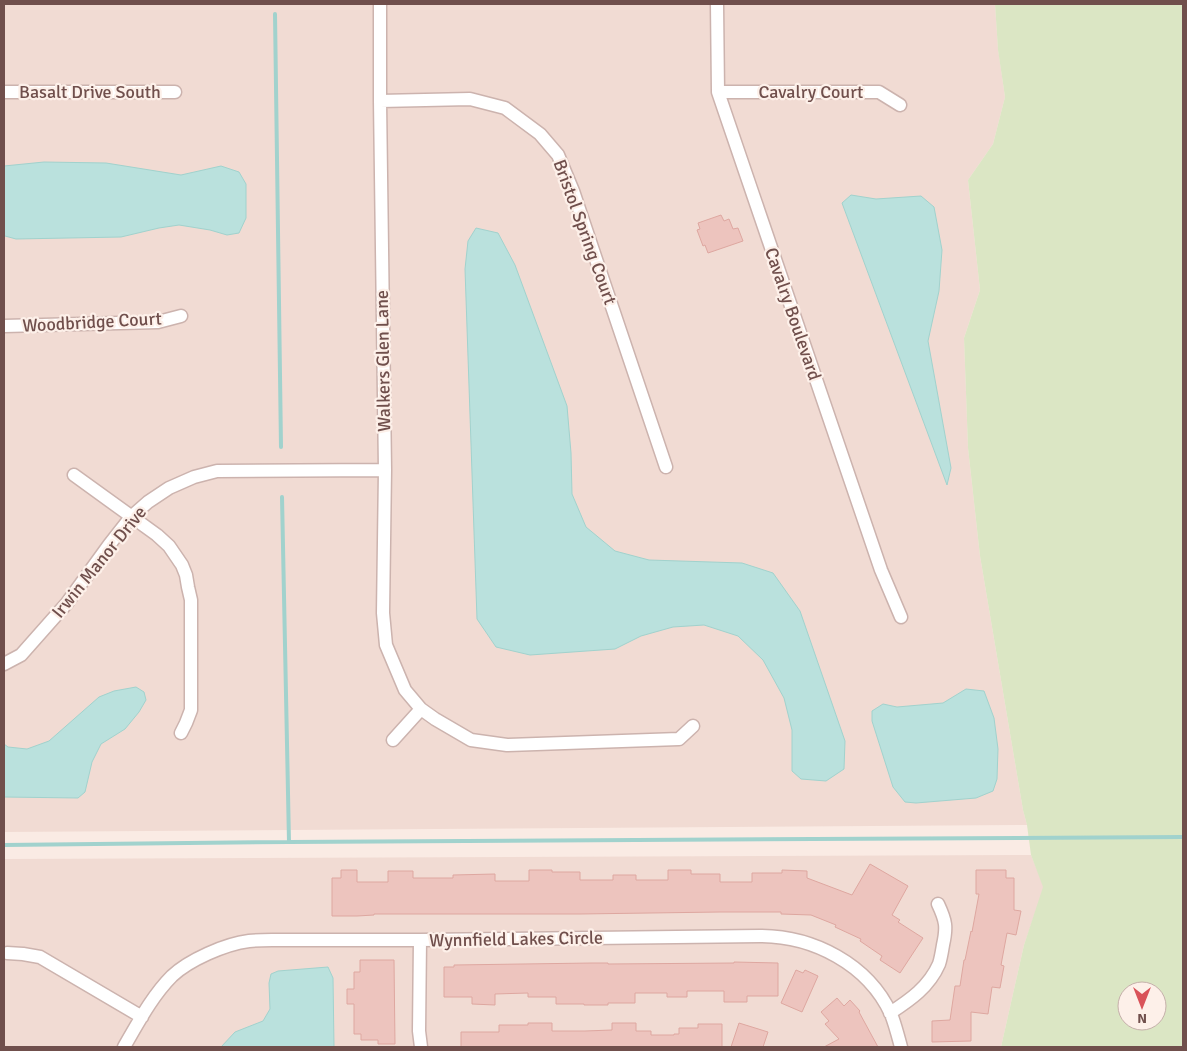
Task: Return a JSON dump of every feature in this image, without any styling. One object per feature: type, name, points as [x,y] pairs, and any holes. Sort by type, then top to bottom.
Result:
[{"type":"street","name":"Walkers Glen Lane","points":[[380,4],[385,470],[383,613],[386,645],[405,690],[421,709],[471,740],[507,746],[679,739],[693,726]]},
{"type":"street","name":"Cavalry Boulevard","points":[[717,4],[718,92],[880,570],[901,617]]},
{"type":"street","name":"Basalt Drive South","points":[[4,92],[175,92]]},
{"type":"street","name":"Cavalry Court","points":[[718,92],[879,92],[900,105]]},
{"type":"street","name":"Bristol Spring Court","points":[[380,101],[470,99],[505,108],[540,134],[558,155],[573,190],[666,468]]},
{"type":"street","name":"Woodbridge Court","points":[[4,326],[158,322],[181,316]]},
{"type":"street","name":"Irwin Manor Drive","points":[[4,664],[21,655],[67,603],[131,516],[169,488],[194,477],[217,471],[385,470]]},
{"type":"street","points":[[74,475],[157,535],[169,546],[182,565],[191,600],[191,710],[181,733]]},
{"type":"street","points":[[393,740],[421,709]]},
{"type":"street","points":[[890,1013],[911,999],[928,982],[939,963],[946,932],[945,917],[938,904]]},
{"type":"street","name":"Wynnfield Lakes Circle","points":[[124,1047],[154,998],[177,972],[203,956],[234,944],[248,941],[760,936],[806,942],[823,949],[862,974],[872,984],[890,1013],[901,1047]]},
{"type":"street","points":[[420,940],[419,1031],[421,1047]]},
{"type":"street","points":[[7,953],[40,958],[142,1017]]},
{"type":"shaded area","points":[[4,4],[995,4],[998,49],[1005,97],[993,144],[968,180],[980,290],[964,338],[968,448],[980,556],[1027,825],[4,832]]},
{"type":"shaded area","points":[[1031,855],[1044,887],[1024,945],[1001,1047],[4,1047],[4,859]]},
{"type":"green space","points":[[995,4],[1183,4],[1183,1047],[1001,1047],[1024,945],[1043,887],[1031,855],[1023,810],[980,556],[968,448],[964,338],[980,290],[968,180],[993,144],[1005,97],[998,50]]},
{"type":"water","points":[[44,162],[106,163],[181,175],[221,166],[239,172],[246,184],[246,218],[239,233],[227,235],[179,225],[121,237],[16,239],[5,236],[4,166]]},
{"type":"water","points":[[851,195],[876,199],[921,196],[934,207],[942,250],[939,291],[928,341],[951,468],[947,485],[842,203]]},
{"type":"water","points":[[476,228],[498,233],[515,265],[567,406],[572,494],[586,527],[615,551],[649,560],[742,563],[773,573],[800,611],[845,741],[844,769],[826,781],[801,779],[792,771],[792,730],[784,698],[763,660],[738,636],[704,625],[673,627],[641,636],[615,649],[530,655],[496,647],[477,619],[465,269],[468,241]]},
{"type":"water","points":[[136,687],[144,692],[146,700],[125,729],[101,744],[92,762],[85,792],[78,798],[4,797],[4,744],[8,747],[27,749],[49,741],[99,697],[114,691]]},
{"type":"water","points":[[966,689],[984,691],[994,718],[998,749],[997,779],[993,791],[976,798],[916,803],[905,802],[893,787],[872,721],[872,711],[883,704],[897,707],[943,703]]},
{"type":"water","points":[[328,967],[333,978],[334,1047],[221,1047],[235,1032],[263,1021],[270,1009],[269,983],[271,974],[278,971]]},
{"type":"building","points":[[721,215],[724,221],[729,219],[733,229],[738,228],[743,241],[708,253],[697,230],[700,229],[698,223]]},
{"type":"building","points":[[870,864],[908,886],[892,915],[900,920],[898,922],[923,938],[900,973],[880,960],[882,956],[860,941],[861,939],[835,927],[836,925],[811,915],[781,914],[781,912],[720,912],[374,914],[332,916],[332,878],[341,878],[341,870],[357,870],[357,882],[388,882],[388,871],[413,871],[413,878],[453,878],[453,875],[495,874],[495,881],[529,881],[529,870],[580,872],[580,880],[613,880],[613,875],[636,875],[636,880],[668,880],[668,870],[691,870],[691,874],[720,874],[720,882],[752,882],[752,873],[782,873],[782,870],[807,871],[807,878],[852,895]]},
{"type":"building","points":[[976,870],[1006,870],[1006,878],[1014,878],[1014,910],[1021,911],[1016,935],[1007,933],[1001,965],[1004,966],[1000,988],[992,987],[988,1014],[971,1012],[971,1041],[932,1042],[932,1021],[950,1020],[955,986],[960,986],[979,894],[976,894]]},
{"type":"building","points":[[360,960],[394,960],[395,1044],[378,1044],[378,1040],[361,1040],[361,1034],[354,1034],[354,1004],[347,1004],[347,989],[354,989],[354,972],[360,972]]},
{"type":"building","points":[[778,963],[778,996],[747,996],[747,1002],[724,1002],[724,991],[687,991],[687,997],[667,997],[667,993],[635,993],[635,1003],[608,1003],[608,1005],[556,1004],[556,997],[528,997],[528,993],[495,994],[495,1005],[472,1004],[472,997],[444,997],[444,967],[454,967],[454,965]]},
{"type":"building","points":[[796,970],[803,973],[805,970],[818,976],[802,1012],[781,1003]]},
{"type":"building","points":[[837,998],[844,1006],[850,1000],[860,1011],[878,1047],[824,1047],[839,1039],[825,1024],[829,1021],[821,1012]]},
{"type":"building","points":[[528,1023],[552,1023],[552,1031],[585,1031],[612,1030],[612,1023],[636,1023],[636,1031],[651,1031],[651,1035],[679,1034],[679,1028],[698,1028],[698,1024],[722,1024],[722,1047],[461,1047],[461,1032],[499,1032],[499,1025],[528,1025]]},
{"type":"building","points":[[739,1023],[768,1032],[763,1047],[731,1047]]},
{"type":"waterway","points":[[275,14],[281,447]]},
{"type":"waterway","points":[[282,497],[289,842]]},
{"type":"waterway","points":[[4,845],[1183,837]]}]
